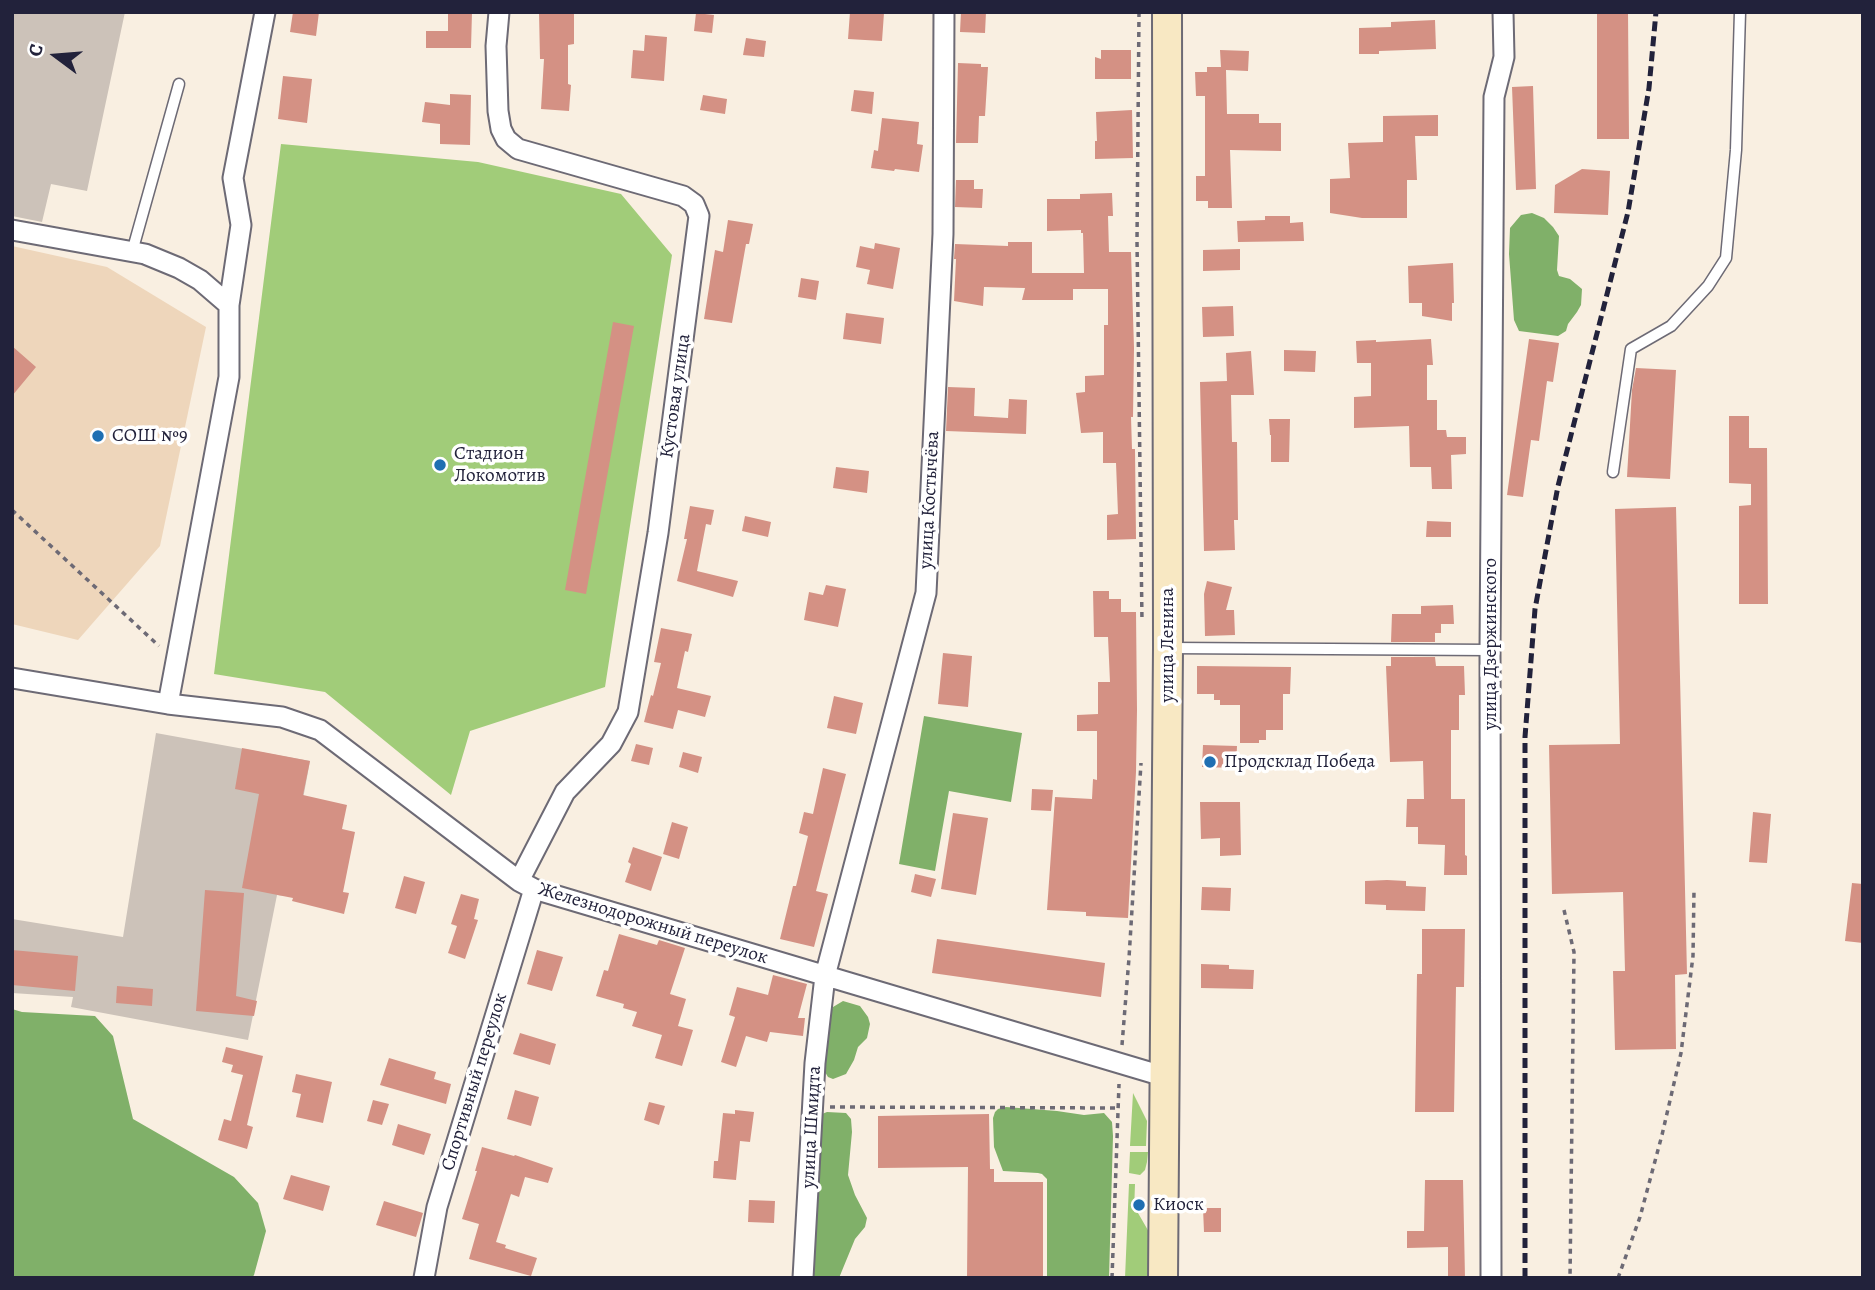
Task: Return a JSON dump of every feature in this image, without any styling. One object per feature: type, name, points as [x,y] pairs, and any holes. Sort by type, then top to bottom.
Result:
[{"type":"main road","name":"улица Ленина","points":[[1163,1278],[1168,648],[1167,12]]},
{"type":"street","points":[[168,704],[229,377],[229,305],[241,225],[233,178],[265,12]]},
{"type":"street","name":"Кустовая улица","points":[[499,12],[496,46],[498,111],[506,139],[517,149],[683,196],[694,205],[699,216],[658,533],[628,712],[611,744],[565,792],[526,885]]},
{"type":"street","name":"улица Костычёва","points":[[825,976],[926,593],[943,234],[944,12]]},
{"type":"street","name":"улица Дзержинского","points":[[1491,1278],[1490,650],[1494,97],[1504,57],[1503,12]]},
{"type":"street","points":[[12,229],[145,254],[200,280],[229,305]]},
{"type":"street","name":"Железнодорожный переулок","points":[[12,678],[168,704],[282,717],[320,730],[526,885],[1166,1077]]},
{"type":"street","name":"Спортивный переулок","points":[[424,1278],[437,1207],[526,885]]},
{"type":"street","name":"улица Шмидта","points":[[803,1278],[815,1063],[825,976]]},
{"type":"lane","points":[[1613,472],[1631,349],[1671,326],[1708,286],[1726,258],[1736,150],[1740,12]]},
{"type":"lane","points":[[132,252],[178,84]]},
{"type":"lane","points":[[1168,648],[1490,650]]},
{"type":"path","points":[[1139,12],[1137,241],[1142,631]]},
{"type":"path","points":[[12,510],[176,661]]},
{"type":"path","points":[[1112,1278],[1120,1064],[1142,755]]},
{"type":"path","points":[[1618,1278],[1640,1217],[1681,1053],[1693,956],[1694,890]]},
{"type":"path","points":[[1564,910],[1574,951],[1570,1278]]},
{"type":"path","points":[[813,1107],[1119,1108]]},
{"type":"shaded area","points":[[12,12],[125,12],[87,191],[51,184],[42,222],[12,216]]},
{"type":"shaded area","name":"СОШ №9","points":[[12,246],[107,267],[206,327],[160,546],[78,640],[12,624]]},
{"type":"shaded area","points":[[156,733],[310,761],[285,896],[277,895],[248,1040],[71,1007],[73,997],[12,993],[12,919],[123,937]]},
{"type":"green space","name":"Стадион Локомотив","points":[[281,144],[478,162],[621,194],[672,255],[605,687],[470,731],[451,795],[325,692],[214,674]]},
{"type":"green space","points":[[1532,213],[1544,218],[1559,236],[1559,276],[1570,279],[1582,289],[1581,305],[1566,331],[1558,336],[1519,331],[1514,320],[1509,254],[1510,228],[1521,215]]},
{"type":"green space","points":[[924,716],[1022,733],[1011,802],[949,791],[935,871],[899,864]]},
{"type":"green space","points":[[843,1001],[860,1006],[870,1024],[867,1038],[858,1047],[846,1074],[833,1079],[825,1072],[823,1058],[828,1018],[833,1007]]},
{"type":"green space","points":[[12,1009],[22,1012],[95,1016],[113,1036],[133,1119],[234,1177],[258,1203],[266,1231],[252,1278],[12,1278]]},
{"type":"green space","points":[[1133,1093],[1147,1121],[1146,1146],[1130,1146]]},
{"type":"green space","points":[[1006,1107],[1084,1115],[1104,1113],[1112,1122],[1109,1278],[1047,1278],[1047,1179],[1038,1173],[1003,1171],[994,1147],[993,1118],[998,1109]]},
{"type":"green space","points":[[846,1113],[851,1119],[848,1175],[867,1218],[839,1278],[808,1278],[818,1122],[822,1114]]},
{"type":"green space","points":[[1130,1152],[1148,1152],[1145,1170],[1140,1175],[1129,1173]]},
{"type":"green space","points":[[1129,1184],[1135,1184],[1134,1212],[1138,1213],[1149,1232],[1150,1278],[1125,1278]]},
{"type":"building","points":[[293,12],[319,12],[316,36],[290,32]]},
{"type":"building","points":[[448,12],[472,12],[471,48],[426,48],[426,31],[448,31]]},
{"type":"building","points":[[539,12],[574,14],[574,44],[568,45],[568,84],[571,85],[569,111],[541,109],[544,59],[540,59]]},
{"type":"building","points":[[850,12],[884,13],[882,41],[848,39]]},
{"type":"building","points":[[961,12],[986,12],[985,33],[960,32]]},
{"type":"building","points":[[1597,12],[1628,12],[1629,139],[1597,139]]},
{"type":"building","points":[[696,13],[714,15],[712,33],[694,31]]},
{"type":"building","points":[[1435,20],[1436,49],[1359,54],[1359,28],[1391,27],[1391,22]]},
{"type":"building","points":[[645,35],[667,37],[664,81],[631,78],[633,50],[644,51]]},
{"type":"building","points":[[746,38],[766,41],[764,57],[743,55]]},
{"type":"building","points":[[1101,50],[1131,50],[1131,79],[1095,79],[1095,57],[1101,59]]},
{"type":"building","points":[[1220,50],[1249,51],[1248,71],[1226,70],[1227,114],[1259,114],[1259,123],[1281,123],[1281,151],[1230,150],[1232,208],[1208,208],[1208,201],[1196,201],[1196,176],[1205,176],[1205,96],[1196,96],[1195,72],[1207,72],[1207,67],[1221,67]]},
{"type":"building","points":[[958,63],[988,67],[985,116],[979,116],[978,143],[956,143]]},
{"type":"building","points":[[283,76],[312,79],[307,123],[278,119]]},
{"type":"building","points":[[1533,86],[1536,189],[1516,190],[1512,87]]},
{"type":"building","points":[[854,90],[874,92],[872,114],[851,111]]},
{"type":"building","points":[[450,94],[471,95],[470,145],[440,144],[440,124],[422,122],[425,102],[450,105]]},
{"type":"building","points":[[703,95],[727,99],[725,114],[700,110]]},
{"type":"building","points":[[1132,110],[1133,158],[1095,159],[1096,112]]},
{"type":"building","points":[[1438,115],[1438,136],[1415,136],[1417,180],[1407,180],[1407,218],[1362,218],[1330,213],[1330,179],[1350,178],[1348,143],[1383,142],[1383,116]]},
{"type":"building","points":[[882,118],[919,122],[917,144],[923,145],[919,172],[871,168],[874,150],[878,151]]},
{"type":"building","points":[[1582,169],[1610,171],[1608,215],[1554,213],[1555,185]]},
{"type":"building","points":[[956,180],[974,180],[974,189],[983,189],[982,208],[955,207]]},
{"type":"building","points":[[1112,193],[1113,216],[1108,216],[1109,252],[1131,252],[1134,348],[1131,417],[1132,449],[1135,449],[1136,539],[1107,540],[1107,515],[1118,514],[1116,463],[1103,463],[1103,432],[1081,433],[1076,393],[1085,392],[1085,376],[1104,375],[1104,325],[1108,325],[1108,289],[1073,289],[1073,300],[1022,300],[1025,288],[984,287],[983,306],[954,301],[954,259],[955,244],[1008,246],[1008,242],[1032,242],[1032,273],[1084,273],[1083,233],[1081,230],[1047,231],[1047,199],[1080,199],[1080,194]]},
{"type":"building","points":[[1265,216],[1290,216],[1290,223],[1303,222],[1304,241],[1238,242],[1237,221],[1265,220]]},
{"type":"building","points":[[728,220],[753,224],[749,244],[746,244],[732,323],[704,319],[715,250],[723,252]]},
{"type":"building","points":[[875,243],[900,248],[893,289],[867,284],[870,270],[856,267],[860,246],[874,249]]},
{"type":"building","points":[[1240,249],[1240,270],[1203,271],[1203,250]]},
{"type":"building","points":[[1453,263],[1452,321],[1422,316],[1422,303],[1409,303],[1408,266]]},
{"type":"building","points":[[801,278],[819,281],[816,300],[798,297]]},
{"type":"building","points":[[1233,306],[1234,336],[1203,337],[1202,307]]},
{"type":"building","points":[[846,313],[884,318],[881,344],[843,339]]},
{"type":"building","points":[[613,322],[634,326],[586,594],[565,590]]},
{"type":"building","points":[[1431,339],[1433,365],[1427,365],[1427,400],[1437,400],[1437,430],[1446,430],[1447,437],[1466,437],[1466,454],[1451,455],[1452,489],[1432,489],[1431,467],[1410,467],[1409,426],[1354,428],[1354,397],[1371,396],[1371,363],[1357,363],[1356,341]]},
{"type":"building","points":[[1529,339],[1559,343],[1553,382],[1547,381],[1539,441],[1531,440],[1523,497],[1507,495]]},
{"type":"building","points":[[12,346],[36,367],[12,396]]},
{"type":"building","points":[[1284,350],[1316,351],[1315,372],[1284,371]]},
{"type":"building","points":[[1251,351],[1254,395],[1231,395],[1232,442],[1237,442],[1238,520],[1234,520],[1235,550],[1204,551],[1200,382],[1227,381],[1226,353]]},
{"type":"building","points":[[1636,368],[1676,370],[1670,479],[1627,477],[1632,390]]},
{"type":"building","points":[[948,387],[975,388],[974,416],[1008,418],[1009,399],[1027,400],[1026,434],[946,431]]},
{"type":"building","points":[[1729,416],[1749,416],[1749,448],[1767,448],[1768,604],[1739,604],[1739,506],[1751,505],[1751,484],[1729,483]]},
{"type":"building","points":[[1269,419],[1290,419],[1289,462],[1271,462]]},
{"type":"building","points":[[836,467],[869,471],[867,493],[833,488]]},
{"type":"building","points":[[690,506],[714,510],[711,525],[706,524],[697,571],[738,581],[733,597],[677,581],[687,539],[684,539]]},
{"type":"building","points":[[1676,507],[1687,974],[1675,975],[1676,1049],[1615,1050],[1613,971],[1625,971],[1623,892],[1552,894],[1549,745],[1620,744],[1615,509]]},
{"type":"building","points":[[745,516],[771,522],[768,537],[742,531]]},
{"type":"building","points":[[1427,521],[1451,522],[1451,537],[1426,537]]},
{"type":"building","points":[[1207,581],[1232,587],[1226,610],[1234,610],[1235,635],[1205,636],[1204,594]]},
{"type":"building","points":[[826,585],[846,589],[838,627],[804,620],[809,592],[823,595]]},
{"type":"building","points":[[1093,591],[1109,591],[1109,599],[1121,599],[1121,612],[1136,612],[1136,772],[1128,918],[1086,916],[1086,912],[1047,910],[1055,797],[1092,799],[1093,779],[1097,780],[1097,731],[1077,731],[1077,715],[1098,714],[1098,682],[1110,682],[1108,637],[1094,637]]},
{"type":"building","points":[[1453,605],[1454,624],[1441,624],[1441,633],[1435,633],[1435,642],[1391,642],[1392,614],[1421,614],[1421,606]]},
{"type":"building","points":[[661,628],[692,634],[688,652],[685,651],[677,688],[711,696],[705,717],[678,710],[673,729],[644,722],[661,663],[654,662]]},
{"type":"building","points":[[943,653],[972,656],[968,707],[938,704]]},
{"type":"building","points":[[1391,657],[1435,657],[1436,666],[1464,666],[1465,695],[1459,695],[1459,730],[1451,730],[1451,799],[1465,799],[1467,875],[1444,875],[1445,845],[1418,844],[1418,827],[1406,827],[1407,799],[1424,799],[1423,761],[1390,762],[1386,666],[1391,666]]},
{"type":"building","points":[[1197,666],[1291,667],[1290,694],[1283,694],[1283,730],[1266,730],[1266,740],[1259,740],[1259,743],[1240,743],[1240,705],[1220,705],[1220,700],[1214,700],[1214,694],[1197,694]]},
{"type":"building","points":[[834,696],[863,703],[856,734],[827,728]]},
{"type":"building","points":[[636,744],[653,748],[649,765],[631,761]]},
{"type":"building","points":[[1203,745],[1237,746],[1236,768],[1202,767]]},
{"type":"building","points":[[242,748],[310,761],[303,795],[347,805],[342,829],[355,832],[343,892],[349,893],[344,914],[292,901],[293,898],[242,888],[259,794],[235,789]]},
{"type":"building","points":[[683,752],[702,757],[698,773],[679,767]]},
{"type":"building","points":[[823,768],[846,774],[816,891],[828,894],[814,947],[780,939],[808,836],[799,833],[804,812],[813,814]]},
{"type":"building","points":[[1032,789],[1053,790],[1051,811],[1031,810]]},
{"type":"building","points":[[1200,802],[1240,802],[1241,855],[1220,856],[1220,838],[1201,839]]},
{"type":"building","points":[[1753,812],[1771,814],[1767,863],[1749,862]]},
{"type":"building","points":[[953,813],[988,818],[976,895],[941,889]]},
{"type":"building","points":[[672,822],[688,827],[679,859],[663,854]]},
{"type":"building","points":[[633,847],[662,857],[651,891],[625,882]]},
{"type":"building","points":[[915,874],[936,879],[931,897],[911,892]]},
{"type":"building","points":[[404,876],[425,882],[416,914],[395,908]]},
{"type":"building","points":[[1365,881],[1406,881],[1406,886],[1426,887],[1425,911],[1386,910],[1386,905],[1365,904]]},
{"type":"building","points":[[1852,883],[1863,884],[1863,943],[1845,941]]},
{"type":"building","points":[[1202,887],[1231,888],[1230,911],[1201,910]]},
{"type":"building","points":[[205,890],[244,893],[236,996],[257,1001],[254,1016],[196,1011]]},
{"type":"building","points":[[461,894],[479,899],[474,919],[478,920],[465,959],[448,953],[457,926],[451,924]]},
{"type":"building","points":[[1422,929],[1465,929],[1464,987],[1456,987],[1454,1112],[1415,1112],[1417,974],[1422,974]]},
{"type":"building","points":[[619,934],[657,945],[659,940],[685,948],[670,994],[686,999],[678,1026],[693,1030],[682,1066],[655,1058],[662,1035],[632,1026],[637,1012],[623,1008],[624,1004],[596,996],[604,970],[608,971]]},
{"type":"building","points":[[937,939],[1105,963],[1101,997],[932,973]]},
{"type":"building","points":[[12,950],[78,956],[75,991],[12,985]]},
{"type":"building","points":[[537,950],[563,957],[552,991],[527,984]]},
{"type":"building","points":[[1201,964],[1229,965],[1229,969],[1254,970],[1253,989],[1201,988]]},
{"type":"building","points":[[773,975],[807,984],[798,1018],[805,1018],[803,1036],[770,1032],[767,1042],[746,1036],[736,1067],[721,1062],[735,1017],[729,1015],[737,987],[768,995]]},
{"type":"building","points":[[117,986],[153,989],[152,1006],[116,1003]]},
{"type":"building","points":[[520,1033],[556,1044],[550,1065],[513,1054]]},
{"type":"building","points":[[226,1047],[263,1056],[247,1125],[253,1127],[247,1149],[218,1140],[224,1119],[231,1121],[243,1075],[231,1072],[233,1065],[222,1062]]},
{"type":"building","points":[[389,1058],[436,1072],[434,1079],[451,1084],[446,1104],[380,1085]]},
{"type":"building","points":[[296,1074],[332,1082],[323,1123],[296,1117],[301,1094],[292,1092]]},
{"type":"building","points":[[515,1090],[539,1097],[531,1126],[507,1119]]},
{"type":"building","points":[[373,1100],[389,1104],[382,1125],[367,1121]]},
{"type":"building","points":[[649,1102],[665,1106],[659,1125],[644,1120]]},
{"type":"building","points":[[735,1110],[754,1112],[750,1142],[740,1141],[736,1180],[713,1178],[714,1161],[718,1161],[723,1113],[735,1114]]},
{"type":"building","points":[[989,1114],[990,1169],[994,1169],[994,1182],[1043,1182],[1043,1278],[967,1278],[968,1167],[878,1168],[878,1116]]},
{"type":"building","points":[[398,1124],[431,1134],[424,1155],[392,1145]]},
{"type":"building","points":[[482,1147],[553,1168],[548,1183],[525,1177],[519,1197],[511,1194],[496,1242],[506,1245],[505,1248],[537,1258],[531,1276],[469,1259],[479,1224],[462,1219]]},
{"type":"building","points":[[291,1175],[330,1186],[323,1211],[283,1199]]},
{"type":"building","points":[[1425,1180],[1463,1180],[1465,1278],[1448,1278],[1448,1247],[1407,1248],[1407,1231],[1424,1231]]},
{"type":"building","points":[[749,1200],[775,1201],[774,1223],[748,1222]]},
{"type":"building","points":[[384,1201],[423,1213],[416,1237],[376,1225]]},
{"type":"building","points":[[1203,1208],[1221,1208],[1221,1232],[1204,1232]]},
{"type":"railway","points":[[1525,1278],[1525,737],[1535,609],[1558,486],[1628,212],[1649,88],[1656,12]]},
{"type":"place","name":"СОШ №9","points":[[98,436]]},
{"type":"place","name":"Стадион Локомотив","points":[[440,465]]},
{"type":"place","name":"Продсклад Победа","points":[[1210,762]]},
{"type":"place","name":"Киоск","points":[[1139,1205]]}]
